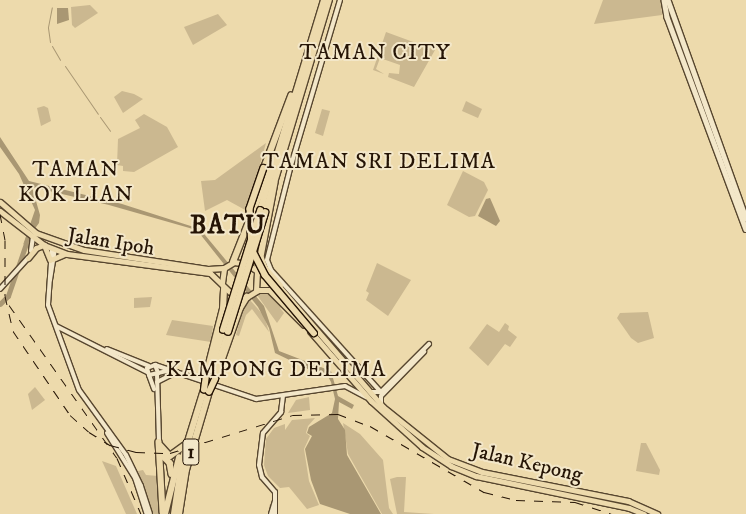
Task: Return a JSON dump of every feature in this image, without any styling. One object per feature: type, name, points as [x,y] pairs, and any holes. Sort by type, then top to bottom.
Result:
[{"type":"highway","points":[[206,391],[262,212],[275,162],[324,0]]},
{"type":"highway","points":[[262,212],[274,181],[329,0]]},
{"type":"highway","points":[[306,59],[250,210],[252,249],[265,274],[315,336]]},
{"type":"highway","points":[[232,262],[275,162]]},
{"type":"highway","points":[[257,270],[258,258],[276,190],[274,181]]},
{"type":"highway","points":[[265,236],[262,263],[280,285]]},
{"type":"highway","points":[[237,253],[239,258],[249,262],[255,262],[258,258]]},
{"type":"highway","points":[[211,378],[224,304],[223,287]]},
{"type":"highway","points":[[206,391],[248,296]]},
{"type":"highway","points":[[224,304],[228,298],[238,301],[237,318]]},
{"type":"highway","name":"1","points":[[174,514],[179,473],[188,438],[206,391]]},
{"type":"highway","name":"1","points":[[179,514],[184,478],[206,391]]},
{"type":"highway","points":[[164,514],[172,478],[188,438]]},
{"type":"highway","points":[[159,445],[170,456],[184,446]]},
{"type":"highway","points":[[159,445],[171,467],[172,478]]},
{"type":"highway","points":[[159,445],[164,514]]},
{"type":"main road","points":[[664,0],[667,17],[744,219]]},
{"type":"main road","points":[[668,0],[737,190],[746,229]]},
{"type":"main road","points":[[726,173],[737,190]]},
{"type":"main road","name":"Jalan Ipoh","points":[[0,202],[25,228]]},
{"type":"main road","name":"Jalan Ipoh","points":[[0,211],[35,235],[44,245],[67,254],[210,273],[223,287]]},
{"type":"main road","points":[[35,235],[54,249],[60,245],[84,250]]},
{"type":"main road","name":"Jalan Ipoh","points":[[35,235],[84,250],[200,268],[225,267]]},
{"type":"main road","points":[[28,258],[36,248],[44,245],[51,260],[67,254]]},
{"type":"main road","points":[[256,291],[257,270],[232,262],[225,267],[223,287],[235,297],[248,296],[256,291],[273,292],[270,285],[280,285]]},
{"type":"main road","name":"Jalan Kepong","points":[[257,270],[280,285],[383,410],[422,447],[451,466],[476,476],[629,508],[644,514]]},
{"type":"main road","name":"Jalan Kepong","points":[[273,292],[315,336],[371,402],[383,410]]},
{"type":"main road","points":[[383,410],[437,451],[451,466]]},
{"type":"main road","name":"Jalan Kepong","points":[[437,451],[498,476],[628,501],[657,514]]},
{"type":"main road","points":[[498,476],[553,489],[558,494]]},
{"type":"street","points":[[340,0],[267,260],[271,270],[381,392]]},
{"type":"street","points":[[28,258],[35,235]]},
{"type":"street","points":[[0,289],[28,258],[35,244],[35,235]]},
{"type":"street","points":[[54,249],[51,260],[48,302],[56,326],[80,393],[99,421],[126,454],[140,486],[148,514]]},
{"type":"street","points":[[56,326],[149,366],[155,364],[173,369],[243,396],[273,397],[330,388],[348,381],[349,375]]},
{"type":"street","points":[[61,340],[62,333],[68,331]]},
{"type":"street","points":[[368,390],[377,394],[381,392],[429,344],[381,396],[383,410]]},
{"type":"street","points":[[105,348],[148,373],[158,373],[173,369]]},
{"type":"street","points":[[155,364],[158,373],[156,393],[159,445]]},
{"type":"street","points":[[149,366],[148,373],[156,393]]},
{"type":"street","points":[[156,383],[164,376],[179,372]]},
{"type":"street","points":[[338,386],[352,388],[371,402]]},
{"type":"street","points":[[276,514],[275,492],[259,469],[260,448],[265,430],[281,412],[285,395]]},
{"type":"street","points":[[273,397],[284,403]]},
{"type":"street","points":[[271,514],[276,501]]},
{"type":"shaded area","points":[[603,0],[661,0],[662,15],[594,24]]},
{"type":"shaded area","points":[[90,5],[98,13],[75,28],[72,25],[71,7]]},
{"type":"shaded area","points":[[57,8],[68,8],[69,20],[57,24]]},
{"type":"shaded area","points":[[218,14],[227,25],[193,45],[184,27]]},
{"type":"shaded area","points":[[386,32],[435,50],[414,87],[388,77],[389,73],[399,74],[400,65],[380,58],[376,69],[384,74],[373,70]]},
{"type":"shaded area","points":[[122,91],[143,99],[123,113],[114,97]]},
{"type":"shaded area","points":[[466,101],[482,109],[478,118],[462,111]]},
{"type":"shaded area","points":[[44,106],[48,108],[51,121],[41,126],[37,108]]},
{"type":"shaded area","points":[[322,109],[330,111],[323,136],[315,133]]},
{"type":"shaded area","points":[[144,114],[167,127],[178,147],[134,172],[123,171],[123,166],[117,165],[118,139],[140,128],[135,120]]},
{"type":"shaded area","points":[[0,137],[29,181],[122,204],[200,229],[264,306],[279,351],[331,371],[338,396],[354,405],[352,409],[339,402],[338,419],[345,430],[347,455],[381,514],[350,514],[320,504],[311,480],[305,449],[312,436],[307,433],[309,427],[332,413],[335,399],[331,382],[326,373],[308,369],[275,353],[269,328],[258,307],[200,234],[193,229],[109,205],[32,187],[40,215],[39,223],[23,245],[35,210],[19,174],[0,147]]},
{"type":"shaded area","points":[[266,143],[247,211],[227,200],[205,211],[201,181],[215,180]]},
{"type":"shaded area","points":[[463,171],[484,182],[488,190],[475,216],[469,217],[447,205]]},
{"type":"shaded area","points":[[490,198],[500,221],[496,226],[478,216],[486,199]]},
{"type":"shaded area","points":[[377,263],[411,280],[388,316],[366,300],[369,293],[366,291]]},
{"type":"shaded area","points":[[261,292],[272,293],[283,305],[280,308],[284,313],[277,323],[257,295]]},
{"type":"shaded area","points":[[152,297],[150,307],[134,308],[134,298]]},
{"type":"shaded area","points":[[250,300],[264,316],[269,332],[252,309],[246,315],[239,336],[236,335],[244,305]]},
{"type":"shaded area","points":[[648,312],[654,338],[638,343],[631,338],[617,318],[620,313]]},
{"type":"shaded area","points":[[172,320],[213,326],[211,342],[166,335]]},
{"type":"shaded area","points":[[505,323],[509,326],[508,330],[517,337],[510,347],[505,344],[488,366],[469,348],[487,324],[499,332]]},
{"type":"shaded area","points":[[35,387],[45,400],[32,410],[28,394]]},
{"type":"shaded area","points":[[309,397],[310,410],[288,413],[296,400]]},
{"type":"shaded area","points":[[315,418],[308,426],[306,433],[310,436],[304,449],[309,481],[319,505],[307,509],[289,487],[280,488],[268,476],[264,465],[266,439],[274,428],[285,424],[285,430],[292,420]]},
{"type":"shaded area","points":[[343,423],[360,434],[383,460],[389,508],[393,514],[382,514],[348,454]]},
{"type":"shaded area","points":[[641,443],[646,443],[660,470],[659,475],[636,471]]},
{"type":"shaded area","points":[[102,461],[116,466],[137,514],[126,514]]},
{"type":"shaded area","points":[[143,470],[146,475],[158,476],[160,514],[152,514],[138,471]]},
{"type":"shaded area","points":[[406,477],[404,512],[434,514],[397,514],[390,479]]},
{"type":"waterway","points":[[50,42],[48,27],[52,7]]},
{"type":"waterway","points":[[52,46],[60,60]]},
{"type":"waterway","points":[[65,66],[98,114]]},
{"type":"waterway","points":[[100,117],[110,131]]},
{"type":"waterway","points":[[0,304],[8,296],[28,238]]},
{"type":"waterway","points":[[268,514],[270,504]]},
{"type":"railway","points":[[0,214],[5,240],[5,296],[13,331],[70,415],[89,432],[110,445],[136,452],[170,453],[293,415],[338,414],[370,426],[484,492],[516,500],[575,502],[611,514]]},
{"type":"railway","points":[[9,305],[117,458],[141,514]]},
{"type":"district","name":"TAMAN CITY","points":[[375,53]]},
{"type":"district","name":"TAMAN SRI DELIMA","points":[[379,162]]},
{"type":"district","name":"TAMAN KOK LIAN","points":[[76,182]]},
{"type":"district","name":"BATU","points":[[228,226]]},
{"type":"district","name":"KAMPONG DELIMA","points":[[276,370]]}]
